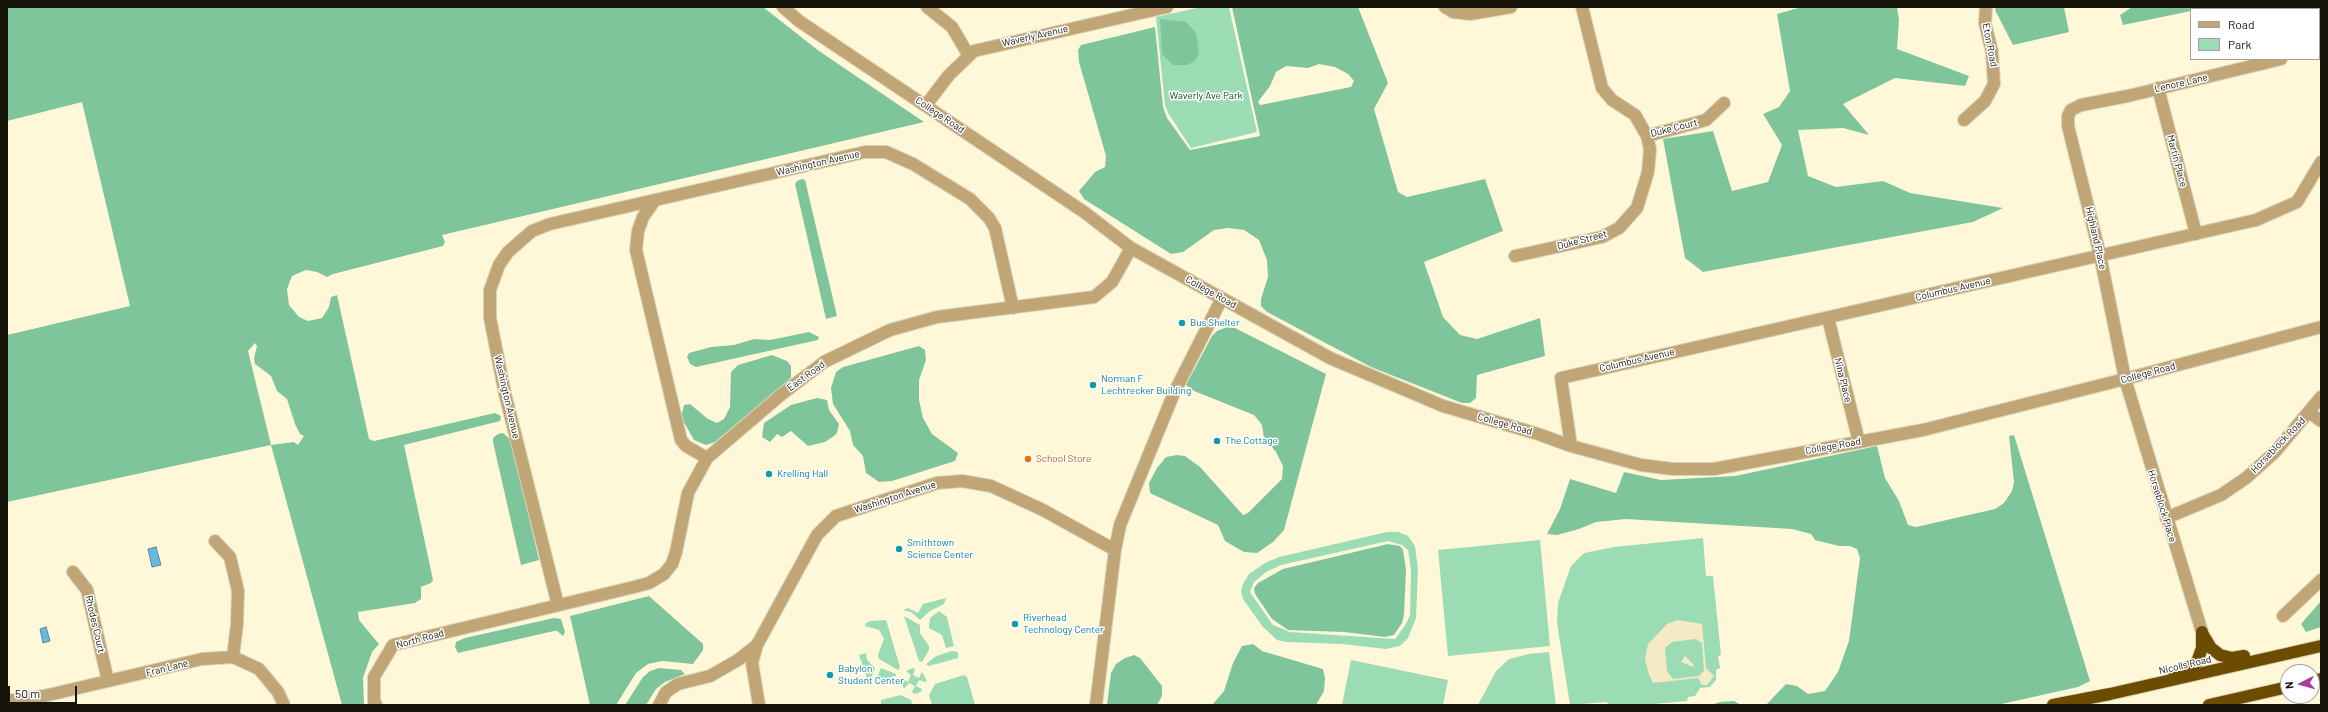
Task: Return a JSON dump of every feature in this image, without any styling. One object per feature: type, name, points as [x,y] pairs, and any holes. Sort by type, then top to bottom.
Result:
[{"type":"highway","points":[[2202,632],[2211,648],[2220,655],[2228,658],[2262,651],[2318,646]]},
{"type":"highway","points":[[2047,705],[2109,687],[2188,668],[2197,662],[2201,653],[2202,632]]},
{"type":"highway","name":"Nicolls Road","points":[[2054,705],[2110,694],[2318,646]]},
{"type":"highway","points":[[2209,705],[2280,689]]},
{"type":"highway","points":[[2246,705],[2280,696]]},
{"type":"street","name":"College Road","points":[[783,7],[799,21],[1084,212],[1131,248],[1330,358],[1444,406],[1538,434],[1571,446],[1641,464],[1673,469],[1714,469],[1923,430],[2125,380],[2321,327]]},
{"type":"street","points":[[927,7],[952,27],[969,56]]},
{"type":"street","name":"Waverly Avenue","points":[[926,105],[949,75],[975,51],[1167,7]]},
{"type":"street","points":[[1445,7],[1453,12],[1470,14],[1511,7]]},
{"type":"street","name":"Duke Court","points":[[1582,7],[1602,88],[1612,100],[1635,115],[1647,136],[1706,120],[1724,103]]},
{"type":"street","name":"Eton Road","points":[[1964,120],[1985,101],[1994,84],[1992,52],[1985,23],[1986,7]]},
{"type":"street","name":"Lenore Lane","points":[[2081,104],[2158,88],[2277,60]]},
{"type":"street","name":"Martin Place","points":[[2158,88],[2196,234]]},
{"type":"street","name":"Highland Place","points":[[2081,104],[2071,110],[2068,116],[2068,126],[2100,255],[2125,380]]},
{"type":"street","name":"Duke Street","points":[[1515,256],[1602,237],[1627,221],[1639,203],[1648,172],[1650,149],[1647,136]]},
{"type":"street","name":"Washington Avenue","points":[[558,605],[505,394],[490,318],[490,290],[494,276],[508,252],[532,231],[550,224],[865,152],[886,152],[913,164],[970,199],[989,218],[995,228],[1014,308]]},
{"type":"street","name":"Columbus Avenue","points":[[1571,446],[1561,378],[2256,220],[2297,202],[2321,162]]},
{"type":"street","points":[[655,200],[643,217],[638,231],[636,250],[681,440],[686,446],[707,458]]},
{"type":"street","name":"East Road","points":[[558,605],[649,583],[664,574],[672,564],[676,552],[688,493],[707,458],[782,394],[824,362],[890,330],[937,317],[1094,297],[1112,282],[1131,248]]},
{"type":"street","points":[[1096,705],[1115,550],[1120,525],[1174,393],[1222,298]]},
{"type":"street","name":"Nina Place","points":[[1828,318],[1859,442]]},
{"type":"street","name":"Horseblock Place","points":[[2125,380],[2202,632]]},
{"type":"street","name":"Horseblock Road","points":[[2166,518],[2208,502],[2234,487],[2265,461],[2321,397]]},
{"type":"street","points":[[2309,412],[2321,421]]},
{"type":"street","name":"Washington Avenue","points":[[759,705],[752,663],[757,645],[814,540],[827,524],[836,516],[937,483],[962,481],[991,486],[1043,510],[1115,550]]},
{"type":"street","points":[[215,541],[230,557],[238,591],[237,624],[233,657]]},
{"type":"street","name":"Rhodes Court","points":[[73,572],[87,590],[108,681]]},
{"type":"street","points":[[2283,616],[2321,580]]},
{"type":"street","name":"North Road","points":[[376,705],[374,701],[374,677],[393,645],[558,605]]},
{"type":"street","name":"Washington Avenue","points":[[659,705],[666,692],[678,684],[710,676],[738,660],[757,645]]},
{"type":"street","name":"Fran Lane","points":[[7,701],[44,696],[202,659],[233,657],[259,669],[278,692],[284,705]]},
{"type":"green space","points":[[7,7],[763,7],[819,51],[924,122],[442,235],[445,242],[443,246],[333,274],[327,277],[317,272],[306,270],[292,276],[287,289],[289,305],[299,317],[308,321],[322,318],[329,307],[331,297],[337,295],[369,439],[374,441],[495,413],[501,416],[500,421],[404,445],[433,580],[431,583],[421,587],[421,599],[415,603],[358,612],[359,620],[379,644],[372,652],[363,678],[364,705],[342,705],[271,445],[7,502],[7,335],[130,306],[82,102],[7,121]],"holes":[[[255,343],[257,346],[254,358],[255,364],[271,376],[277,391],[287,399],[295,424],[300,434],[304,436],[298,445],[294,442],[271,445],[248,351]]]},
{"type":"green space","name":"Waverly Ave Park","points":[[1201,7],[1229,7],[1257,132],[1191,148],[1168,113],[1165,105],[1156,17]]},
{"type":"green space","points":[[1232,7],[1358,7],[1388,83],[1374,109],[1398,192],[1407,197],[1485,179],[1503,231],[1424,262],[1443,317],[1460,335],[1477,339],[1540,318],[1545,356],[1477,375],[1476,398],[1470,403],[1462,403],[1371,367],[1267,312],[1261,306],[1261,299],[1268,277],[1267,260],[1259,240],[1244,230],[1228,228],[1214,230],[1183,252],[1171,254],[1084,199],[1079,191],[1095,172],[1105,167],[1106,156],[1079,62],[1078,50],[1081,45],[1155,27],[1163,107],[1167,118],[1190,150],[1260,136]],"holes":[[[1319,64],[1335,67],[1348,74],[1354,81],[1351,87],[1260,105],[1258,102],[1270,86],[1276,72],[1286,66],[1308,68]]]},
{"type":"green space","points":[[1802,7],[1897,7],[1899,20],[1897,49],[1969,76],[1965,86],[1895,78],[1843,104],[1869,135],[1843,128],[1798,130],[1808,176],[1836,187],[1883,181],[1910,193],[2003,208],[1973,222],[1703,272],[1685,258],[1663,139],[1713,131],[1732,191],[1768,182],[1782,145],[1763,114],[1779,107],[1790,91],[1777,14]]},
{"type":"green space","points":[[1996,7],[2064,7],[2069,32],[2013,45],[1995,10]]},
{"type":"green space","points":[[2132,7],[2212,7],[2190,8],[2190,11],[2123,25],[2120,15]]},
{"type":"green space","points":[[1160,19],[1186,22],[1196,33],[1199,54],[1195,61],[1187,65],[1173,65],[1162,54]]},
{"type":"green space","points":[[802,179],[805,180],[837,316],[826,319],[795,184],[797,181]]},
{"type":"green space","points":[[1227,327],[1235,328],[1326,374],[1284,530],[1273,542],[1257,553],[1244,552],[1225,541],[1218,525],[1150,493],[1149,483],[1157,468],[1166,457],[1177,455],[1185,456],[1200,467],[1243,515],[1248,513],[1282,479],[1283,466],[1276,452],[1264,438],[1262,425],[1254,415],[1194,391],[1186,385],[1212,336],[1217,331]]},
{"type":"green space","points":[[809,332],[819,337],[818,340],[696,367],[690,364],[687,357],[689,353],[711,347],[734,345],[754,339],[770,340]]},
{"type":"green space","points":[[919,346],[925,350],[926,360],[919,380],[919,400],[923,418],[932,434],[958,453],[955,461],[892,481],[879,482],[866,473],[863,456],[853,445],[850,431],[833,404],[831,388],[836,372],[843,367]]},
{"type":"green space","points":[[772,355],[787,361],[791,366],[791,378],[715,442],[706,445],[694,440],[681,417],[684,405],[690,404],[708,419],[717,423],[724,419],[730,407],[731,372],[738,365]]},
{"type":"green space","points":[[817,398],[827,400],[829,410],[839,424],[837,433],[834,436],[825,442],[808,446],[791,431],[782,437],[777,434],[770,442],[762,437],[764,423],[791,405]]},
{"type":"green space","points":[[503,433],[511,440],[539,560],[521,565],[493,442],[493,438],[498,434]]},
{"type":"green space","points":[[2014,435],[2090,681],[2078,687],[1997,705],[1766,705],[1786,684],[1797,686],[1808,694],[1825,691],[1838,672],[1849,641],[1860,558],[1857,549],[1850,546],[1839,546],[1815,540],[1811,534],[1792,529],[1626,519],[1596,522],[1579,529],[1557,535],[1547,534],[1560,509],[1570,479],[1616,493],[1624,472],[1661,480],[1735,476],[1877,446],[1885,478],[1899,501],[1908,525],[1916,527],[1995,509],[2004,503],[2012,491],[2014,482],[2009,436]]},
{"type":"green space","points":[[1387,532],[1398,532],[1408,536],[1415,546],[1418,569],[1416,618],[1408,638],[1400,646],[1386,649],[1343,644],[1286,642],[1277,640],[1263,627],[1243,599],[1241,591],[1249,574],[1265,563],[1279,557]],"holes":[[[1388,541],[1402,545],[1408,550],[1411,571],[1410,615],[1406,624],[1395,639],[1290,632],[1273,625],[1250,592],[1254,582],[1266,572],[1281,565]]]},
{"type":"green space","points":[[1703,538],[1706,576],[1713,576],[1721,655],[1718,656],[1720,668],[1716,670],[1716,680],[1710,687],[1700,688],[1695,696],[1688,697],[1687,701],[1642,705],[1608,705],[1607,702],[1570,705],[1557,623],[1558,603],[1571,566],[1584,553],[1614,547]]},
{"type":"green space","points":[[1540,540],[1550,646],[1448,656],[1438,550]]},
{"type":"green space","points":[[1388,544],[1400,546],[1403,550],[1406,570],[1404,615],[1402,623],[1394,635],[1385,637],[1344,632],[1288,630],[1272,619],[1255,594],[1254,588],[1258,583],[1283,569]]},
{"type":"green space","points":[[649,596],[703,644],[703,650],[693,664],[662,661],[648,664],[636,673],[616,705],[590,705],[570,616]]},
{"type":"green space","points":[[946,598],[944,604],[930,611],[920,620],[911,612],[903,610],[908,608],[918,613],[923,604]]},
{"type":"green space","points":[[2321,601],[2321,627],[2306,632],[2301,624]]},
{"type":"green space","points":[[939,611],[947,617],[954,646],[946,648],[942,635],[929,628],[930,618]]},
{"type":"green space","points":[[904,616],[920,625],[920,633],[929,646],[929,650],[922,662],[919,661]]},
{"type":"green space","points":[[554,618],[561,619],[565,632],[563,636],[557,631],[554,631],[458,653],[455,647],[456,642],[465,638]]},
{"type":"green space","points":[[886,620],[900,667],[898,670],[879,659],[878,655],[884,639],[879,630],[865,626],[866,623],[870,621]]},
{"type":"green space","points":[[1253,644],[1262,651],[1323,669],[1325,678],[1324,691],[1316,705],[1212,705],[1224,691],[1233,663],[1242,646]]},
{"type":"green space","points":[[952,651],[958,652],[958,658],[929,666],[926,664],[936,656]]},
{"type":"green space","points":[[1549,652],[1556,705],[1478,705],[1496,671],[1509,659],[1529,654]]},
{"type":"green space","points":[[866,653],[867,660],[875,668],[869,684],[859,655]]},
{"type":"green space","points":[[1134,655],[1140,658],[1162,686],[1162,696],[1157,705],[1107,705],[1111,673],[1116,664],[1125,658]]},
{"type":"green space","points":[[1351,660],[1448,680],[1443,705],[1342,705]]},
{"type":"green space","points":[[659,668],[681,670],[685,674],[665,682],[656,689],[646,705],[625,705],[643,677],[650,671]]},
{"type":"green space","points":[[881,668],[896,674],[896,676],[875,683]]},
{"type":"green space","points":[[913,668],[915,669],[913,675],[919,678],[922,672],[927,681],[925,682],[919,680],[916,686],[922,689],[921,692],[914,694],[912,692],[915,686],[909,683],[904,689],[901,681],[902,678],[908,682],[911,675],[906,671]]},
{"type":"green space","points":[[964,675],[967,677],[975,705],[932,705],[929,695],[935,684]]},
{"type":"green space","points":[[901,695],[911,700],[913,705],[881,704],[881,700]]},
{"type":"green space","points":[[1734,701],[1741,705],[1711,705],[1720,702]]},
{"type":"sand","points":[[1677,620],[1702,624],[1706,668],[1714,676],[1707,685],[1702,685],[1698,678],[1653,683],[1649,675],[1645,659],[1648,644],[1667,624]],"holes":[[[1695,639],[1702,643],[1704,671],[1699,676],[1673,679],[1667,671],[1665,648],[1672,642]]]},
{"type":"sand","points":[[1685,656],[1694,665],[1693,667],[1681,662]]},
{"type":"water","points":[[156,547],[161,565],[152,567],[148,549]]},
{"type":"water","points":[[46,627],[50,641],[43,643],[40,629]]},
{"type":"place","name":"Bus Shelter","points":[[1182,323]]},
{"type":"place","name":"Norman F Lechtrecker Building","points":[[1093,385]]},
{"type":"place","name":"The Cottage","points":[[1217,441]]},
{"type":"place","name":"School Store","points":[[1028,459]]},
{"type":"place","name":"Krelling Hall","points":[[769,474]]},
{"type":"place","name":"Smithtown Science Center","points":[[899,549]]},
{"type":"place","name":"Riverhead Technology Center","points":[[1015,624]]},
{"type":"place","name":"Babylon Student Center","points":[[830,675]]}]
